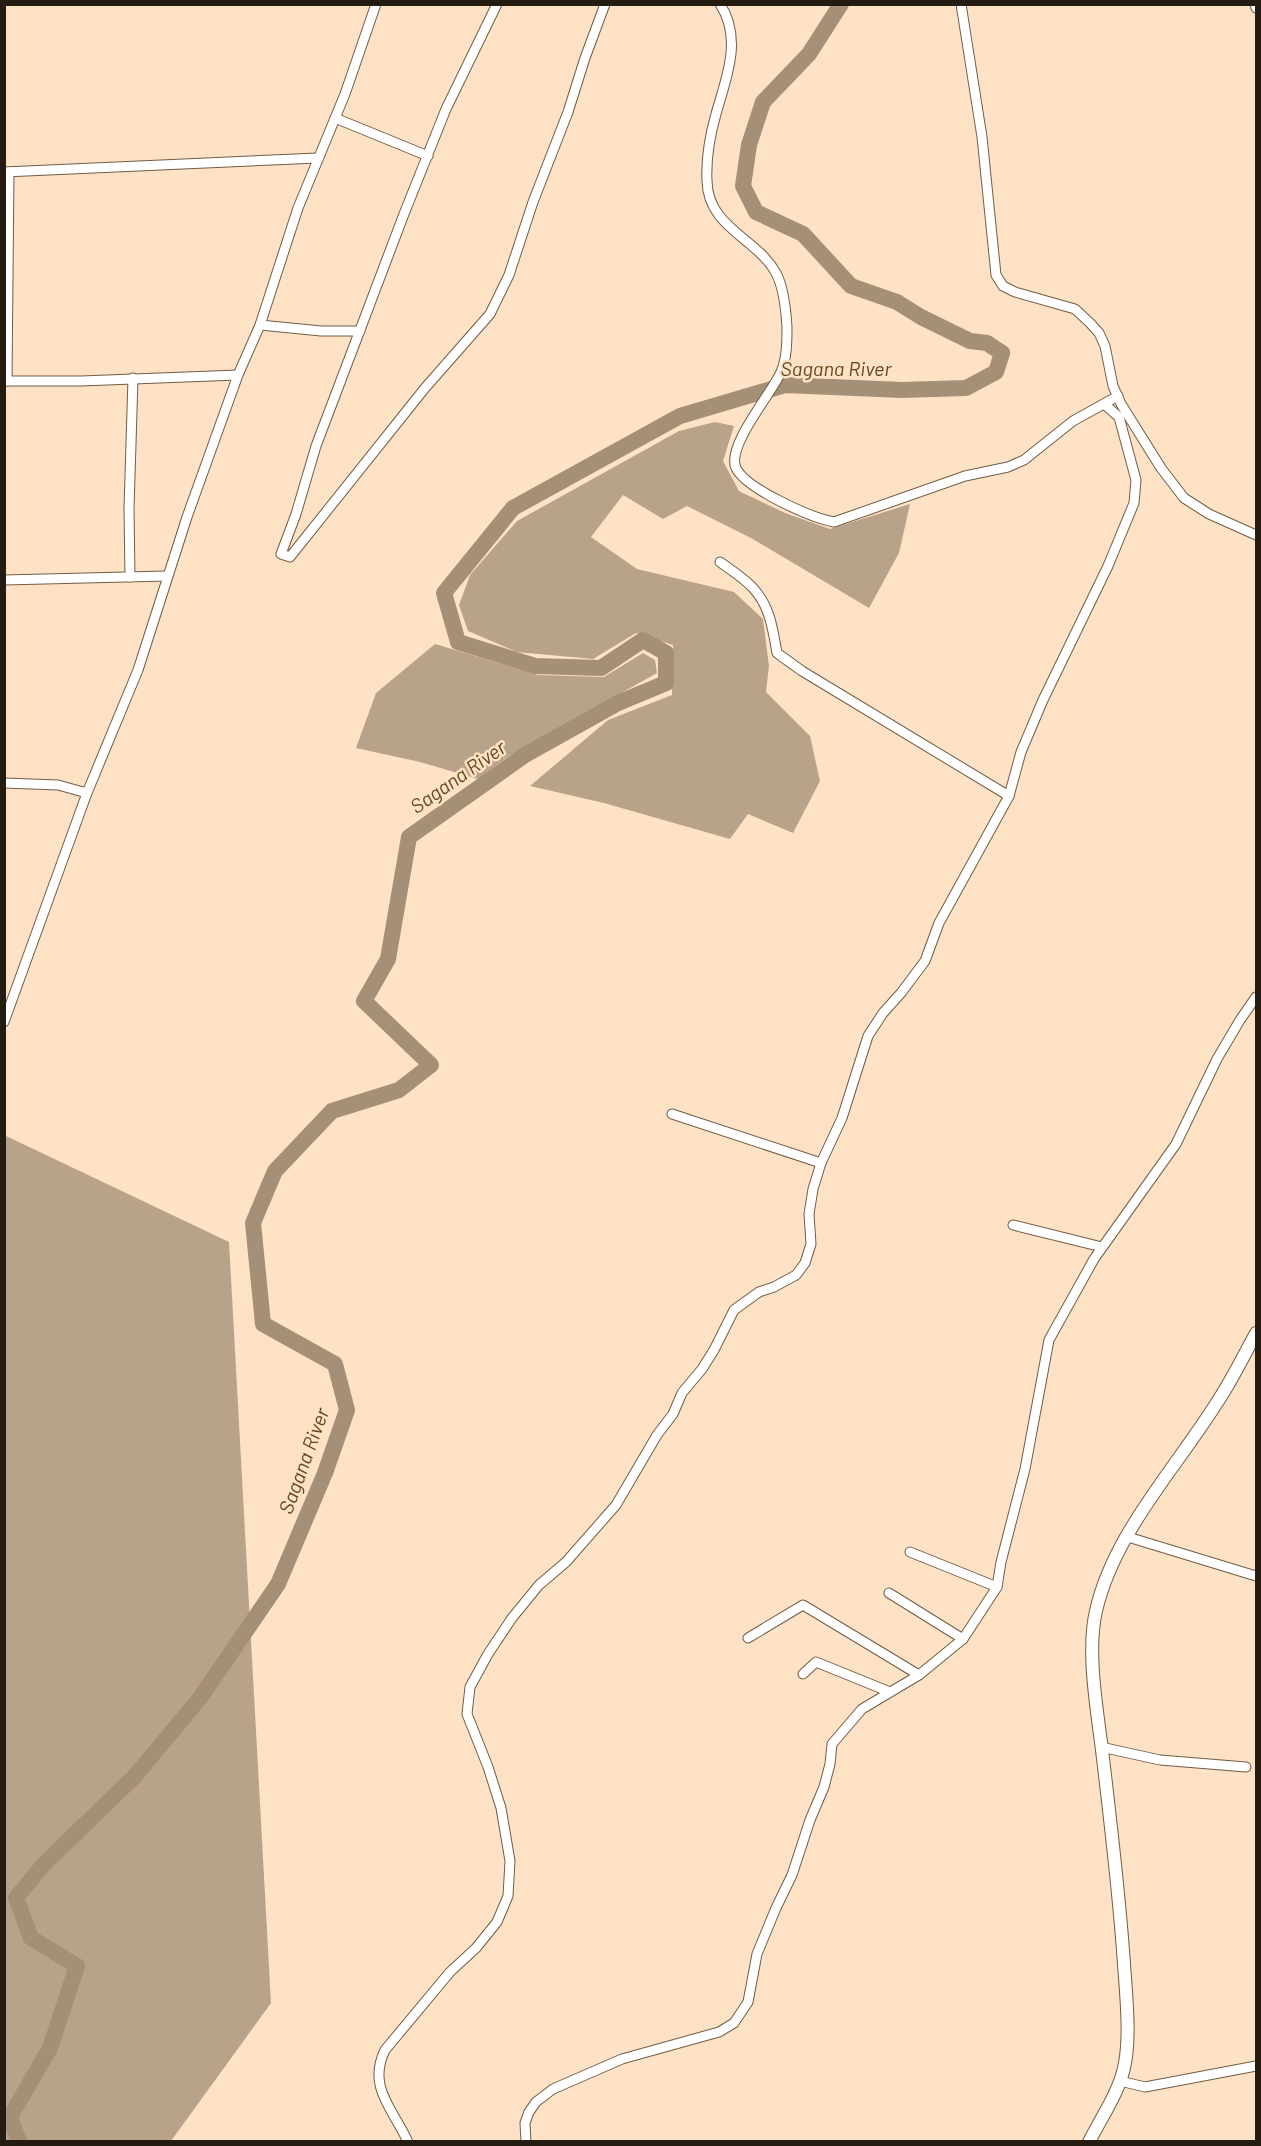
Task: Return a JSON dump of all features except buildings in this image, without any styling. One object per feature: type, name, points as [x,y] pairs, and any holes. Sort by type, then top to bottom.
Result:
[{"type":"street","points":[[4,1022],[87,793],[138,670],[167,576],[237,375],[260,325],[297,208],[345,94],[376,4]]},
{"type":"street","points":[[497,4],[446,109],[316,446],[296,514],[281,554],[290,557],[425,388],[490,314],[508,275],[605,4]]},
{"type":"street","points":[[720,4],[731,29],[732,53],[710,145],[708,191],[717,214],[726,225],[768,262],[777,274],[787,326],[786,354],[782,371],[739,443],[734,463],[737,471],[762,492],[823,520],[834,522],[965,476],[1016,464],[1073,421],[1118,396]]},
{"type":"street","points":[[961,4],[982,137],[996,275],[1003,286],[1015,292],[1075,309],[1090,323],[1099,333],[1105,346],[1113,386],[1118,396],[1161,468],[1184,498],[1209,514],[1257,535]]},
{"type":"street","points":[[335,118],[428,156]]},
{"type":"street","points":[[237,375],[6,381],[7,172],[318,158]]},
{"type":"street","points":[[260,325],[321,331],[360,331]]},
{"type":"street","points":[[130,577],[129,509],[133,378]]},
{"type":"street","points":[[408,2142],[389,2110],[380,2085],[380,2061],[389,2045],[450,1972],[476,1948],[497,1922],[508,1896],[510,1861],[503,1818],[488,1767],[467,1714],[470,1688],[488,1654],[512,1618],[539,1585],[566,1562],[616,1505],[657,1435],[674,1414],[682,1393],[702,1370],[734,1310],[759,1292],[796,1275],[805,1263],[811,1244],[809,1214],[813,1190],[821,1163],[842,1118],[868,1036],[883,1013],[902,993],[925,961],[939,923],[1009,796],[1021,752],[1043,700],[1108,566],[1134,503],[1136,480],[1119,417],[1104,404]]},
{"type":"street","points":[[720,562],[753,587],[766,607],[777,653],[802,671],[1009,796]]},
{"type":"street","points":[[4,580],[167,576]]},
{"type":"street","points":[[4,783],[58,785],[87,793]]},
{"type":"street","points":[[526,2142],[525,2123],[529,2112],[536,2102],[553,2089],[622,2059],[719,2032],[734,2024],[748,2002],[757,1954],[792,1875],[810,1820],[824,1787],[832,1744],[862,1708],[919,1675],[963,1639],[997,1587],[1001,1562],[1025,1469],[1049,1340],[1102,1247],[1176,1144],[1217,1059],[1240,1020],[1257,997]]},
{"type":"street","points":[[672,1114],[821,1163]]},
{"type":"street","points":[[1013,1225],[1102,1247]]},
{"type":"street","points":[[1089,2142],[1120,2081],[1125,2066],[1127,2001],[1117,1871],[1092,1654],[1095,1613],[1114,1560],[1217,1404],[1257,1333]]},
{"type":"street","points":[[1128,1537],[1257,1576]]},
{"type":"street","points":[[910,1552],[997,1587]]},
{"type":"street","points":[[889,1593],[963,1639]]},
{"type":"street","points":[[748,1638],[803,1605],[919,1675]]},
{"type":"street","points":[[803,1674],[816,1662],[890,1692]]},
{"type":"street","points":[[1101,1747],[1160,1760],[1246,1767]]},
{"type":"street","points":[[1120,2081],[1145,2087],[1257,2066]]},
{"type":"shaded area","points":[[715,422],[734,426],[723,461],[739,491],[785,513],[830,529],[910,504],[899,553],[869,608],[751,538],[687,506],[663,519],[623,495],[591,537],[637,569],[734,592],[763,619],[769,666],[766,692],[810,736],[820,781],[793,833],[748,814],[730,839],[604,803],[530,786],[608,720],[672,695],[673,645],[636,633],[593,659],[517,652],[468,631],[459,605],[470,575],[517,521],[679,431]]},
{"type":"shaded area","points":[[435,644],[538,675],[604,677],[643,653],[655,660],[657,673],[506,758],[478,779],[420,762],[356,748],[376,693]]},
{"type":"shaded area","points":[[4,1135],[229,1242],[271,2003],[171,2141],[5,2141]]},
{"type":"waterway","name":"Sagana River","points":[[19,2142],[10,2117],[50,2048],[77,1966],[31,1938],[16,1898],[44,1864],[135,1776],[200,1698],[278,1584],[325,1473],[347,1410],[335,1364],[263,1324],[253,1223],[275,1171],[332,1111],[399,1090],[431,1065],[364,1001],[388,959],[409,837],[525,755],[618,703],[666,683],[666,653],[643,640],[601,668],[535,666],[458,642],[444,593],[513,508],[680,416],[785,385],[902,390],[966,388],[996,372],[1002,353],[987,343],[970,341],[921,317],[897,302],[851,286],[803,234],[756,212],[743,186],[749,145],[763,102],[809,54],[841,4]]}]
